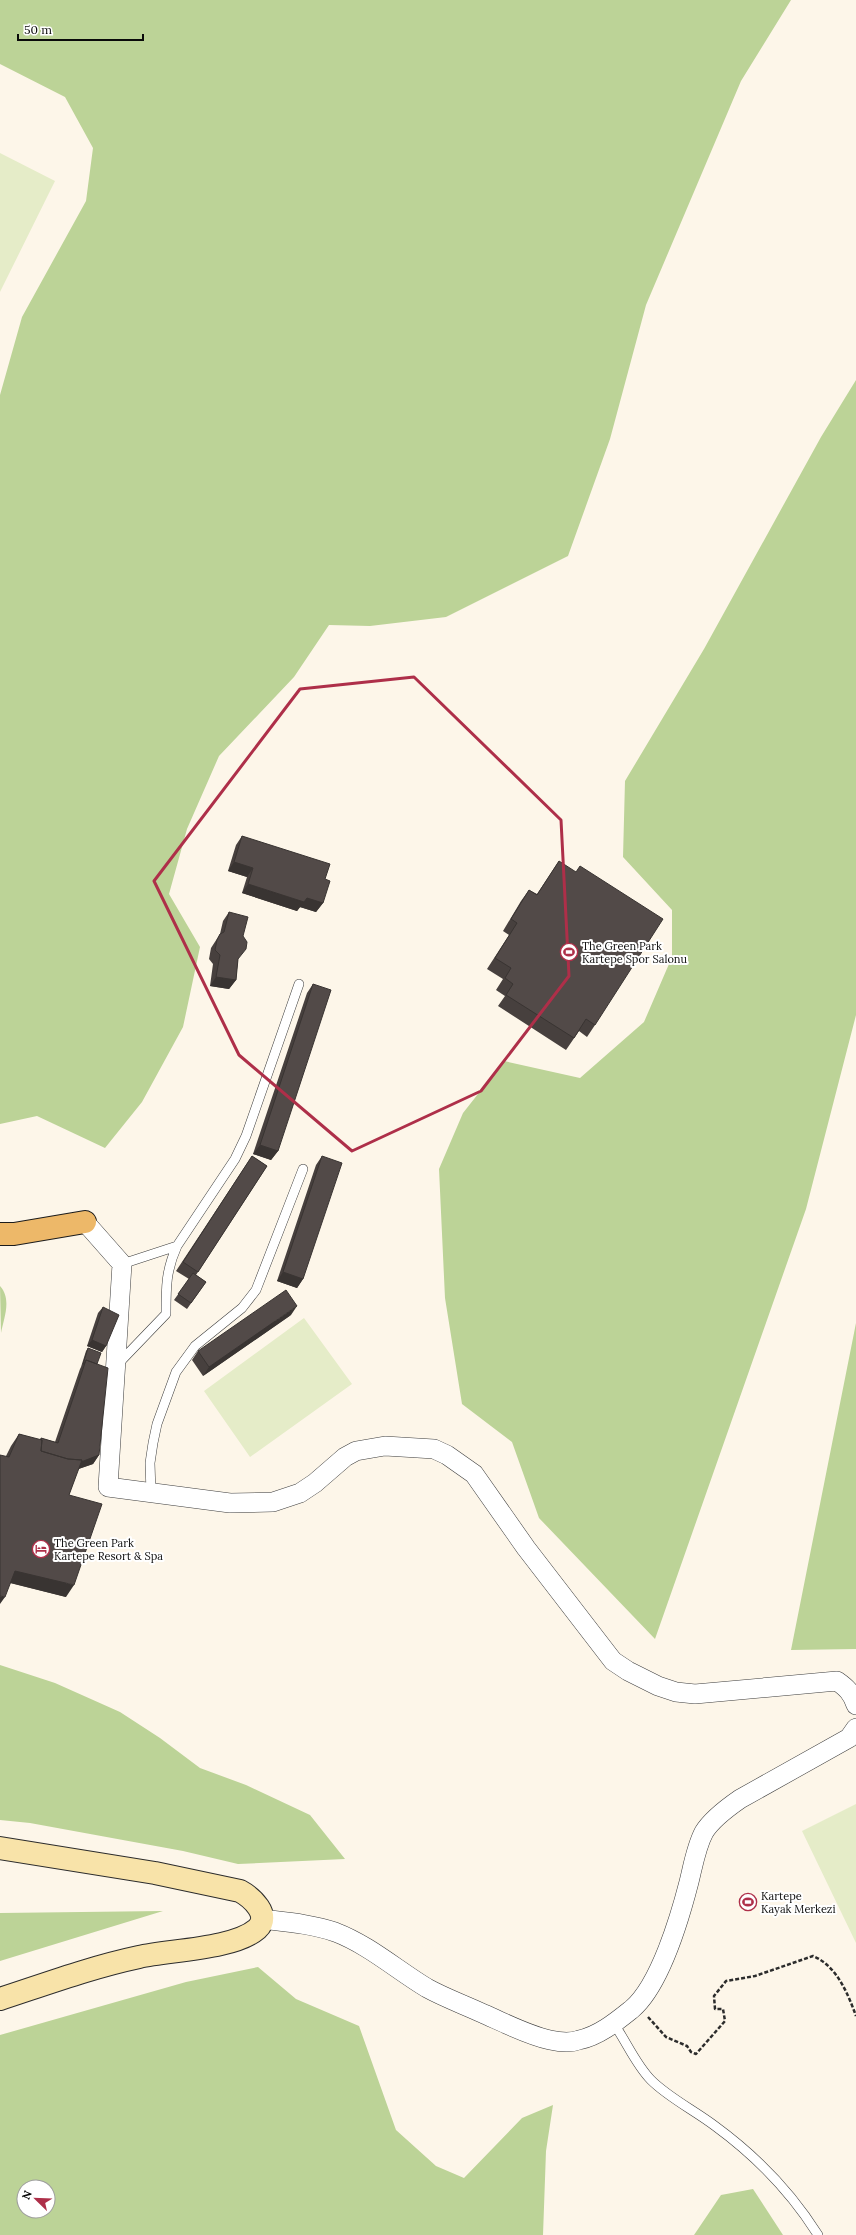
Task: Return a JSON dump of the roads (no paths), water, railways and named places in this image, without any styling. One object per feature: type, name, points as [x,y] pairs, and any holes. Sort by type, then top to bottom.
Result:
[{"type":"main road","points":[[0,1234],[14,1234],[85,1222]]},
{"type":"street","points":[[85,1222],[122,1264],[108,1487],[230,1503],[273,1502],[300,1494],[345,1457],[356,1451],[385,1446],[434,1449],[447,1455],[474,1474],[526,1548],[600,1646],[613,1661],[628,1671],[658,1686],[676,1692],[695,1694],[789,1684],[837,1681],[846,1687],[853,1695],[856,1705]]},
{"type":"street","points":[[261,1919],[313,1926],[336,1932],[363,1946],[429,1989],[525,2032],[551,2041],[580,2040],[614,2024],[637,2005],[654,1978],[672,1941],[704,1832],[728,1807],[849,1738],[856,1728]]},
{"type":"street","points":[[0,1848],[155,1873],[240,1891],[256,1903],[261,1912],[261,1919],[256,1929],[239,1939],[126,1960],[92,1969],[0,2000]]},
{"type":"lane","points":[[116,1367],[166,1314],[166,1277],[169,1263],[177,1246],[235,1159],[246,1136],[299,984]]},
{"type":"lane","points":[[151,1493],[150,1463],[153,1443],[157,1424],[176,1372],[195,1346],[242,1308],[256,1290],[303,1169]]},
{"type":"lane","points":[[122,1264],[177,1246]]},
{"type":"lane","points":[[614,2024],[650,2079],[664,2091],[728,2136],[763,2166],[791,2195],[818,2235]]},
{"type":"place","name":"The Green Park Kartepe Spor Salonu","points":[[569,952]]},
{"type":"place","name":"The Green Park Kartepe Resort & Spa","points":[[41,1549]]},
{"type":"place","name":"Kartepe Kayak Merkezi","points":[[748,1902]]}]
